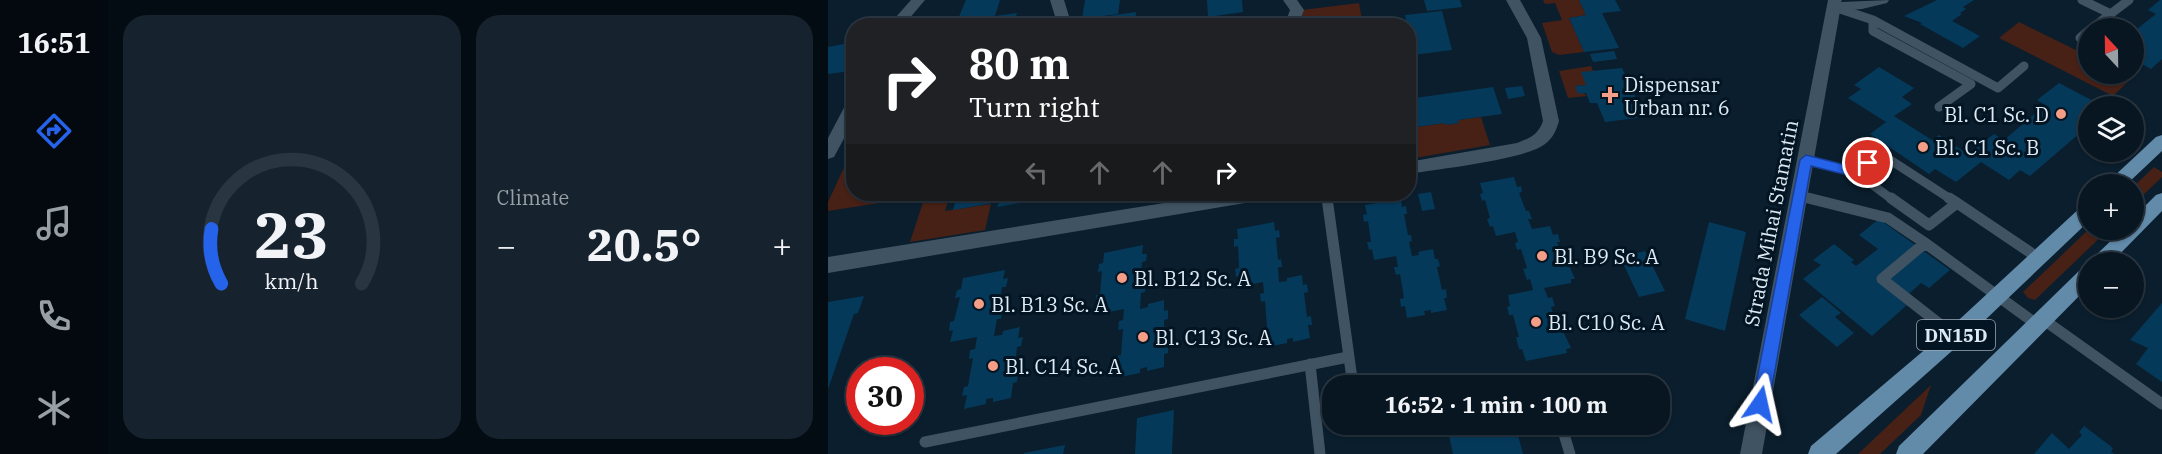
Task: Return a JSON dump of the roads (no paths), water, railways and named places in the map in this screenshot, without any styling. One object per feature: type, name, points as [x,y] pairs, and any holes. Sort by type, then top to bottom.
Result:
[{"type":"main road","points":[[2127,174],[2162,141]]},
{"type":"main road","points":[[2111,252],[2162,200]]},
{"type":"main road","name":"DN15D","points":[[1819,454],[1955,336],[2078,220]]},
{"type":"main road","name":"DN15D","points":[[1907,454],[2078,285]]},
{"type":"street","points":[[901,18],[918,0]]},
{"type":"street","points":[[1058,0],[1063,18]]},
{"type":"street","points":[[1290,0],[1297,10],[1294,18]]},
{"type":"street","points":[[1416,167],[1519,149],[1537,142],[1547,133],[1551,121],[1534,38],[1513,0]]},
{"type":"street","points":[[1835,4],[1862,5],[1882,0]]},
{"type":"street","name":"Strada Mihai Stamatin","points":[[1753,453],[1835,4]]},
{"type":"street","points":[[828,153],[846,119]]},
{"type":"street","points":[[828,265],[1215,201]]},
{"type":"lane","points":[[2082,0],[2111,14]]},
{"type":"lane","points":[[2106,18],[2129,0]]},
{"type":"lane","points":[[1835,4],[1873,20],[1998,88],[2024,66]]},
{"type":"lane","points":[[1873,20],[1873,31],[1971,84],[1939,107]]},
{"type":"lane","points":[[1855,172],[1881,154],[2037,257]]},
{"type":"lane","points":[[1806,160],[1855,172],[1929,225],[1957,203]]},
{"type":"lane","points":[[1800,196],[1888,218],[1997,296],[2042,323],[2162,404]]},
{"type":"lane","points":[[1327,201],[1351,375]]},
{"type":"lane","points":[[1925,243],[1882,279],[1955,336]]},
{"type":"lane","points":[[925,442],[1348,357]]},
{"type":"lane","points":[[1310,364],[1320,454]]},
{"type":"lane","points":[[1564,435],[1570,454]]},
{"type":"place","name":"Dispensar Urban nr. 6","points":[[1610,95]]},
{"type":"place","name":"Bl. C1 Sc. D","points":[[2061,114]]},
{"type":"place","name":"Bl. C1 Sc. B","points":[[1923,147]]},
{"type":"place","name":"Bl. B9 Sc. A","points":[[1542,256]]},
{"type":"place","name":"Bl. B12 Sc. A","points":[[1122,278]]},
{"type":"place","name":"Bl. B13 Sc. A","points":[[979,304]]},
{"type":"place","name":"Bl. C10 Sc. A","points":[[1536,322]]},
{"type":"place","name":"Bl. C13 Sc. A","points":[[1143,337]]},
{"type":"place","name":"Bl. C14 Sc. A","points":[[993,366]]}]
